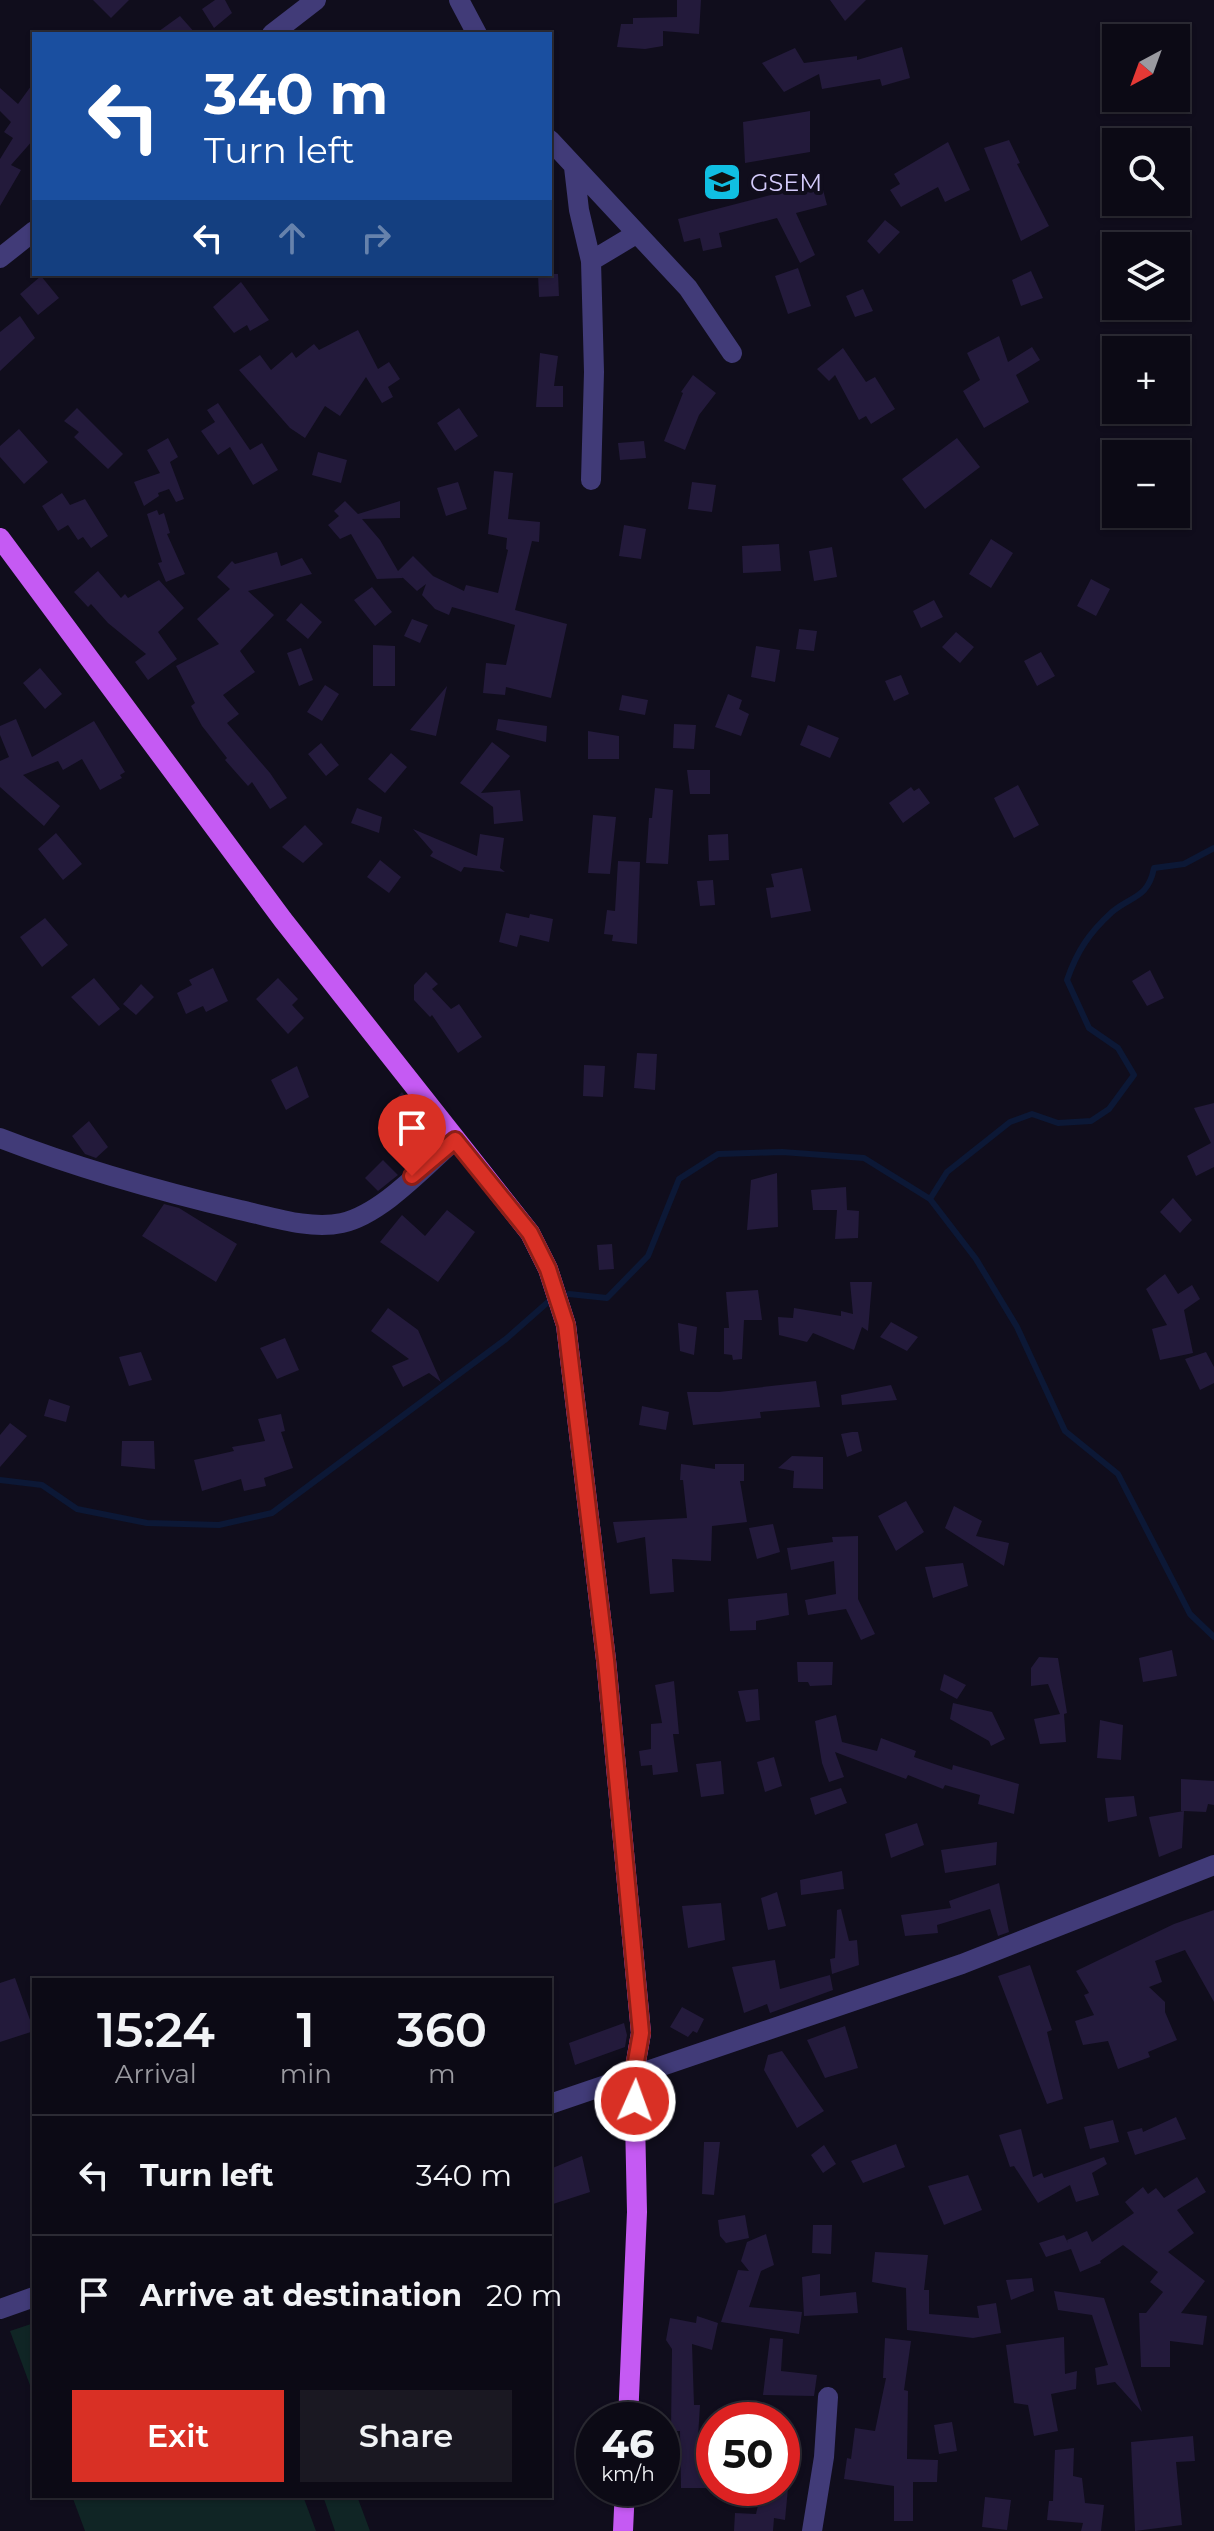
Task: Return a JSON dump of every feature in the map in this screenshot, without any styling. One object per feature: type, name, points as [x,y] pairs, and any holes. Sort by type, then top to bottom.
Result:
[{"type":"main road","points":[[0,538],[273,907],[530,1233],[548,1269],[566,1325],[606,1660],[641,2033],[634,2073],[637,2212],[629,2402]]},
{"type":"main road","points":[[623,2531],[624,2506]]},
{"type":"street","points":[[275,32],[316,0]]},
{"type":"street","points":[[459,0],[476,32]]},
{"type":"street","points":[[552,142],[688,288],[732,353]]},
{"type":"street","points":[[574,167],[579,210],[591,261],[591,480]]},
{"type":"street","points":[[0,258],[32,233]]},
{"type":"street","points":[[591,261],[636,234]]},
{"type":"street","points":[[0,1138],[166,1192],[295,1222],[341,1223],[370,1213],[455,1140]]},
{"type":"street","points":[[552,2103],[962,1964],[1214,1865]]},
{"type":"street","points":[[0,2309],[32,2298]]},
{"type":"street","points":[[812,2531],[824,2457],[828,2397]]},
{"type":"green space","points":[[32,2324],[32,2391],[10,2331]]},
{"type":"green space","points":[[73,2498],[304,2498],[316,2531],[85,2531]]},
{"type":"green space","points":[[324,2498],[358,2498],[370,2531],[335,2531]]},
{"type":"building","points":[[93,0],[129,0],[111,18]]},
{"type":"building","points":[[215,0],[225,0],[232,13],[214,28],[202,9]]},
{"type":"building","points":[[677,0],[701,0],[699,34],[663,31],[663,46],[645,49],[617,47],[621,24],[633,24],[633,18],[677,17]]},
{"type":"building","points":[[830,0],[866,0],[845,21]]},
{"type":"building","points":[[180,16],[194,32],[158,32]]},
{"type":"building","points":[[902,47],[910,78],[882,86],[880,79],[822,89],[819,74],[784,92],[762,63],[795,48],[804,63],[857,56],[857,60]]},
{"type":"building","points":[[32,85],[32,141],[11,165],[21,170],[0,206],[0,159],[13,138],[4,132],[11,122],[0,111],[0,88],[18,104]]},
{"type":"building","points":[[810,111],[810,152],[745,163],[743,122]]},
{"type":"building","points":[[1009,140],[1020,163],[1017,164],[1049,226],[1021,241],[984,148]]},
{"type":"building","points":[[948,142],[970,190],[945,202],[938,187],[901,207],[890,190],[900,184],[894,174]]},
{"type":"building","points":[[821,182],[827,205],[796,213],[815,255],[800,263],[777,218],[719,233],[722,247],[703,251],[700,238],[684,242],[678,219]]},
{"type":"building","points":[[885,220],[900,232],[879,254],[867,241]]},
{"type":"building","points":[[798,268],[811,306],[788,314],[775,276]]},
{"type":"building","points":[[1031,271],[1043,298],[1021,306],[1012,280]]},
{"type":"building","points":[[558,274],[559,296],[539,297],[538,276]]},
{"type":"building","points":[[41,276],[59,298],[38,315],[20,294]]},
{"type":"building","points":[[241,282],[269,320],[250,331],[247,325],[234,333],[213,307]]},
{"type":"building","points":[[863,289],[873,311],[855,317],[846,296]]},
{"type":"building","points":[[20,316],[35,338],[0,371],[0,332]]},
{"type":"building","points":[[358,330],[378,369],[389,362],[400,379],[388,387],[393,397],[382,403],[366,377],[340,416],[325,406],[305,438],[290,428],[239,370],[260,355],[271,370],[292,352],[296,358],[314,344],[319,350]]},
{"type":"building","points":[[999,336],[1008,362],[1032,347],[1040,360],[1016,375],[1029,402],[984,428],[963,391],[980,380],[967,353]]},
{"type":"building","points":[[843,348],[866,382],[875,377],[895,409],[871,424],[866,416],[859,420],[835,375],[829,381],[817,369]]},
{"type":"building","points":[[540,353],[558,356],[554,386],[563,386],[563,407],[536,407]]},
{"type":"building","points":[[693,375],[716,393],[699,415],[685,450],[664,441],[681,392]]},
{"type":"building","points":[[218,403],[250,450],[262,443],[278,470],[253,485],[230,447],[218,455],[201,431],[215,422],[207,410]]},
{"type":"building","points":[[77,408],[123,454],[108,469],[74,437],[79,432],[64,421]]},
{"type":"building","points":[[459,408],[478,436],[455,451],[437,423]]},
{"type":"building","points":[[19,429],[48,462],[24,484],[0,457],[0,446]]},
{"type":"building","points":[[168,438],[178,457],[170,462],[184,499],[176,502],[169,489],[158,493],[159,496],[144,506],[134,482],[160,473],[147,450]]},
{"type":"building","points":[[957,438],[980,467],[925,509],[902,479]]},
{"type":"building","points":[[644,441],[646,458],[620,460],[618,443]]},
{"type":"building","points":[[318,452],[347,460],[341,483],[312,475]]},
{"type":"building","points":[[494,471],[513,473],[508,519],[540,522],[539,542],[532,541],[515,610],[567,624],[551,698],[506,687],[505,695],[483,693],[486,663],[506,665],[515,625],[452,607],[449,615],[435,609],[422,595],[426,584],[417,591],[401,576],[403,578],[377,579],[351,534],[340,539],[328,525],[339,516],[334,511],[345,501],[358,514],[400,501],[400,518],[362,519],[380,540],[398,571],[413,556],[433,576],[464,591],[466,585],[498,593],[508,550],[507,538],[488,534]]},
{"type":"building","points":[[458,482],[467,509],[446,516],[437,488]]},
{"type":"building","points":[[692,482],[716,485],[712,512],[688,509]]},
{"type":"building","points":[[62,493],[70,505],[85,499],[108,536],[91,548],[83,537],[78,540],[68,525],[58,531],[42,506]]},
{"type":"building","points":[[157,510],[159,515],[164,513],[170,533],[167,534],[185,574],[166,582],[158,563],[162,562],[147,514]]},
{"type":"building","points":[[624,525],[646,529],[641,559],[619,556]]},
{"type":"building","points":[[991,539],[1013,553],[991,588],[969,574]]},
{"type":"building","points":[[779,544],[781,571],[743,573],[742,546]]},
{"type":"building","points":[[832,547],[837,577],[814,581],[809,551]]},
{"type":"building","points":[[277,552],[281,566],[302,558],[312,574],[248,591],[274,615],[240,651],[255,672],[223,695],[239,714],[227,723],[287,798],[270,809],[252,782],[248,786],[225,760],[227,758],[202,726],[191,706],[195,703],[176,666],[219,644],[197,619],[230,589],[217,577],[232,561],[235,564]]},
{"type":"building","points":[[98,571],[121,598],[125,594],[128,598],[159,580],[184,608],[158,632],[177,659],[148,680],[135,662],[146,654],[74,592]]},
{"type":"building","points":[[1091,579],[1110,589],[1096,616],[1077,606]]},
{"type":"building","points":[[372,587],[392,612],[375,626],[354,600]]},
{"type":"building","points":[[934,600],[943,617],[921,628],[913,611]]},
{"type":"building","points":[[301,603],[322,622],[308,639],[286,620]]},
{"type":"building","points":[[412,619],[428,625],[420,643],[404,636]]},
{"type":"building","points":[[799,629],[817,631],[814,651],[796,649]]},
{"type":"building","points":[[956,632],[974,647],[960,663],[942,647]]},
{"type":"building","points":[[373,645],[395,646],[395,686],[373,686]]},
{"type":"building","points":[[756,646],[780,650],[775,682],[751,677]]},
{"type":"building","points":[[301,648],[313,680],[299,686],[287,653]]},
{"type":"building","points":[[1041,652],[1055,676],[1037,686],[1024,661]]},
{"type":"building","points":[[40,668],[62,694],[45,709],[23,683]]},
{"type":"building","points":[[901,675],[909,694],[894,701],[885,681]]},
{"type":"building","points":[[325,685],[339,694],[322,721],[307,712]]},
{"type":"building","points":[[447,686],[436,736],[410,730]]},
{"type":"building","points":[[728,694],[742,700],[739,709],[749,714],[741,736],[715,727]]},
{"type":"building","points":[[622,695],[648,700],[645,715],[619,710]]},
{"type":"building","points":[[16,719],[32,757],[94,721],[125,772],[120,775],[122,778],[100,790],[82,759],[63,770],[58,761],[23,775],[60,806],[44,826],[0,787],[0,761],[9,757],[0,735],[0,726]]},
{"type":"building","points":[[498,719],[547,726],[546,742],[496,730]]},
{"type":"building","points":[[674,724],[696,725],[694,749],[673,748]]},
{"type":"building","points":[[808,725],[839,738],[830,758],[800,745]]},
{"type":"building","points":[[588,731],[619,736],[619,759],[588,759]]},
{"type":"building","points":[[492,742],[510,756],[481,793],[520,790],[523,821],[494,824],[493,807],[460,783]]},
{"type":"building","points":[[321,743],[339,765],[326,776],[308,754]]},
{"type":"building","points":[[391,753],[407,767],[385,793],[368,779]]},
{"type":"building","points":[[687,770],[710,770],[710,794],[690,794]]},
{"type":"building","points":[[1018,785],[1039,825],[1014,838],[994,798]]},
{"type":"building","points":[[911,787],[914,791],[919,788],[930,803],[903,823],[889,803]]},
{"type":"building","points":[[655,788],[673,790],[668,864],[646,863]]},
{"type":"building","points":[[357,808],[382,817],[379,833],[351,823]]},
{"type":"building","points":[[593,815],[616,817],[610,874],[588,873]]},
{"type":"building","points":[[305,825],[323,844],[303,863],[282,847]]},
{"type":"building","points":[[413,829],[477,856],[480,834],[504,838],[500,868],[505,872],[464,867],[461,872],[430,856],[433,852]]},
{"type":"building","points":[[56,833],[82,864],[63,880],[38,849]]},
{"type":"building","points":[[728,834],[729,860],[709,861],[708,835]]},
{"type":"building","points":[[380,860],[401,877],[389,893],[367,877]]},
{"type":"building","points":[[618,861],[640,862],[637,944],[612,941],[613,935],[604,934],[607,910],[615,911]]},
{"type":"building","points":[[802,868],[811,911],[771,918],[766,888],[774,887],[771,874]]},
{"type":"building","points":[[713,880],[715,905],[700,906],[697,881]]},
{"type":"building","points":[[506,913],[553,919],[549,942],[520,935],[517,947],[499,942]]},
{"type":"building","points":[[45,918],[68,945],[42,967],[20,937]]},
{"type":"building","points":[[213,968],[228,1001],[206,1012],[203,1006],[186,1014],[177,993],[192,985],[189,980]]},
{"type":"building","points":[[1150,970],[1164,998],[1147,1006],[1132,981]]},
{"type":"building","points":[[426,972],[438,984],[432,989],[451,1009],[459,1004],[482,1037],[458,1053],[432,1015],[430,1017],[414,1000],[414,985]]},
{"type":"building","points":[[94,978],[120,1009],[99,1026],[71,997]]},
{"type":"building","points":[[278,978],[298,999],[292,1005],[304,1018],[288,1034],[256,999]]},
{"type":"building","points":[[141,984],[154,997],[136,1015],[123,1004]]},
{"type":"building","points":[[637,1053],[657,1054],[655,1090],[634,1088]]},
{"type":"building","points":[[584,1065],[605,1066],[603,1097],[583,1096]]},
{"type":"building","points":[[297,1066],[309,1097],[286,1110],[271,1080]]},
{"type":"building","points":[[402,1092],[415,1109],[411,1117],[434,1142],[422,1153],[400,1127],[396,1132],[380,1118]]},
{"type":"building","points":[[1214,1103],[1214,1167],[1196,1176],[1187,1156],[1211,1143],[1194,1108]]},
{"type":"building","points":[[89,1121],[108,1147],[96,1158],[85,1154],[72,1136]]},
{"type":"building","points":[[383,1160],[398,1175],[378,1191],[365,1178]]},
{"type":"building","points":[[777,1173],[778,1227],[747,1230],[751,1180]]},
{"type":"building","points":[[846,1187],[847,1210],[859,1211],[858,1238],[835,1239],[837,1210],[813,1210],[811,1190]]},
{"type":"building","points":[[1173,1198],[1192,1220],[1180,1233],[1160,1212]]},
{"type":"building","points":[[164,1204],[179,1208],[237,1244],[216,1282],[142,1236]]},
{"type":"building","points":[[447,1210],[475,1232],[438,1282],[380,1242],[402,1215],[425,1236]]},
{"type":"building","points":[[612,1244],[614,1269],[599,1270],[597,1245]]},
{"type":"building","points":[[1165,1274],[1178,1294],[1192,1285],[1200,1299],[1184,1310],[1193,1353],[1160,1360],[1152,1329],[1167,1325],[1146,1289]]},
{"type":"building","points":[[850,1282],[872,1282],[868,1331],[862,1327],[854,1350],[813,1333],[807,1342],[779,1335],[778,1317],[793,1318],[794,1308],[841,1316],[841,1311],[853,1314]]},
{"type":"building","points":[[758,1290],[762,1320],[744,1320],[742,1359],[733,1360],[732,1355],[724,1354],[724,1328],[729,1328],[726,1292]]},
{"type":"building","points":[[388,1308],[418,1330],[441,1382],[429,1373],[403,1387],[392,1366],[409,1359],[371,1331]]},
{"type":"building","points":[[891,1322],[918,1337],[907,1351],[880,1337]]},
{"type":"building","points":[[678,1323],[697,1327],[694,1355],[680,1351]]},
{"type":"building","points":[[285,1338],[299,1370],[277,1379],[260,1348]]},
{"type":"building","points":[[141,1352],[152,1380],[129,1386],[119,1357]]},
{"type":"building","points":[[1206,1352],[1214,1367],[1214,1383],[1200,1390],[1185,1359]]},
{"type":"building","points":[[816,1381],[820,1407],[760,1412],[761,1418],[693,1425],[687,1392],[719,1392]]},
{"type":"building","points":[[891,1385],[897,1400],[842,1405],[841,1395]]},
{"type":"building","points":[[49,1399],[70,1406],[66,1422],[44,1416]]},
{"type":"building","points":[[642,1406],[669,1412],[666,1430],[639,1425]]},
{"type":"building","points":[[281,1414],[285,1431],[281,1432],[293,1468],[264,1478],[266,1486],[244,1491],[241,1479],[202,1491],[194,1460],[234,1451],[232,1447],[265,1441],[258,1419]]},
{"type":"building","points":[[10,1423],[27,1436],[0,1467],[0,1435]]},
{"type":"building","points":[[858,1432],[862,1451],[847,1457],[841,1434]]},
{"type":"building","points":[[122,1441],[154,1441],[155,1469],[121,1466]]},
{"type":"building","points":[[792,1456],[823,1457],[823,1489],[793,1488],[794,1471],[778,1468]]},
{"type":"building","points":[[681,1464],[715,1469],[715,1464],[744,1464],[744,1481],[740,1481],[747,1522],[712,1526],[711,1561],[672,1559],[674,1592],[650,1594],[645,1537],[617,1543],[613,1522],[687,1518],[683,1480],[680,1480]]},
{"type":"building","points":[[906,1501],[924,1532],[896,1551],[878,1516]]},
{"type":"building","points":[[954,1506],[982,1521],[976,1536],[1009,1543],[1004,1566],[945,1528]]},
{"type":"building","points":[[773,1524],[780,1552],[757,1559],[749,1528]]},
{"type":"building","points":[[858,1536],[858,1599],[875,1634],[861,1640],[846,1609],[808,1615],[805,1600],[836,1594],[834,1561],[791,1570],[787,1548],[833,1542],[832,1537]]},
{"type":"building","points":[[963,1563],[968,1586],[933,1598],[925,1567]]},
{"type":"building","points":[[787,1593],[789,1615],[756,1621],[756,1630],[730,1631],[728,1599]]},
{"type":"building","points":[[1172,1650],[1177,1676],[1143,1682],[1139,1658]]},
{"type":"building","points":[[1039,1657],[1058,1658],[1067,1713],[1064,1714],[1066,1742],[1040,1744],[1034,1719],[1060,1714],[1048,1684],[1031,1686],[1031,1668]]},
{"type":"building","points":[[797,1662],[833,1662],[832,1685],[810,1686],[808,1682],[798,1682]]},
{"type":"building","points":[[944,1674],[966,1685],[957,1699],[940,1690]]},
{"type":"building","points":[[674,1681],[679,1734],[673,1734],[678,1772],[653,1775],[652,1765],[641,1766],[639,1751],[651,1749],[651,1724],[662,1723],[655,1685]]},
{"type":"building","points":[[758,1689],[760,1720],[746,1722],[738,1691]]},
{"type":"building","points":[[953,1703],[992,1712],[1005,1739],[991,1746],[989,1741],[950,1719]]},
{"type":"building","points":[[836,1715],[842,1742],[877,1751],[881,1738],[916,1751],[914,1757],[952,1770],[953,1765],[1019,1784],[1014,1814],[978,1804],[980,1795],[945,1785],[943,1789],[908,1775],[906,1779],[835,1752],[844,1777],[829,1782],[822,1763],[815,1721]]},
{"type":"building","points":[[1100,1720],[1123,1725],[1121,1760],[1097,1758]]},
{"type":"building","points":[[774,1757],[782,1786],[765,1792],[757,1762]]},
{"type":"building","points":[[721,1761],[724,1794],[701,1797],[696,1764]]},
{"type":"building","points":[[1181,1779],[1214,1781],[1214,1805],[1208,1804],[1206,1812],[1181,1811]]},
{"type":"building","points":[[841,1788],[847,1803],[815,1815],[810,1798]]},
{"type":"building","points":[[1134,1796],[1137,1816],[1108,1822],[1105,1798]]},
{"type":"building","points":[[1184,1811],[1182,1848],[1159,1857],[1149,1817]]},
{"type":"building","points":[[917,1823],[924,1845],[891,1858],[885,1834]]},
{"type":"building","points":[[997,1842],[996,1865],[945,1873],[941,1850]]},
{"type":"building","points":[[842,1871],[844,1889],[801,1895],[800,1880]]},
{"type":"building","points":[[999,1883],[1009,1932],[998,1936],[990,1909],[937,1925],[938,1933],[905,1936],[901,1915],[951,1908],[949,1901]]},
{"type":"building","points":[[777,1892],[786,1926],[768,1930],[761,1898]]},
{"type":"building","points":[[721,1903],[725,1940],[688,1948],[682,1906]]},
{"type":"building","points":[[841,1909],[849,1941],[857,1940],[859,1965],[832,1974],[830,1959],[835,1958],[837,1910]]},
{"type":"building","points":[[1214,1910],[1214,2002],[1185,1950],[1155,1961],[1162,1982],[1149,1987],[1165,2002],[1165,2012],[1177,2040],[1148,2052],[1150,2057],[1118,2069],[1108,2041],[1083,2045],[1075,2021],[1094,2015],[1084,1995],[1089,1993],[1076,1971],[1174,1924]]},
{"type":"building","points":[[775,1960],[780,1989],[830,1975],[833,1990],[770,2013],[767,2004],[744,2013],[732,1967]]},
{"type":"building","points":[[1030,1965],[1052,2030],[1047,2032],[1063,2099],[1047,2104],[998,1976]]},
{"type":"building","points":[[15,1978],[32,2032],[0,2042],[0,1983]]},
{"type":"building","points":[[682,2007],[704,2019],[697,2033],[693,2031],[688,2037],[670,2027]]},
{"type":"building","points":[[624,2023],[627,2035],[625,2047],[575,2065],[569,2043]]},
{"type":"building","points":[[845,2026],[858,2068],[825,2078],[807,2040]]},
{"type":"building","points":[[782,2051],[824,2111],[797,2128],[764,2070],[768,2055]]},
{"type":"building","points":[[1176,2117],[1186,2139],[1135,2155],[1127,2132],[1142,2128],[1143,2132]]},
{"type":"building","points":[[1113,2120],[1119,2142],[1090,2149],[1084,2127]]},
{"type":"building","points":[[1021,2129],[1033,2177],[1042,2173],[1044,2178],[1104,2157],[1107,2164],[1092,2173],[1099,2195],[1076,2202],[1070,2185],[1038,2203],[1014,2166],[1010,2167],[999,2135]]},
{"type":"building","points":[[704,2142],[720,2142],[714,2195],[702,2194]]},
{"type":"building","points":[[896,2144],[905,2167],[863,2183],[851,2161]]},
{"type":"building","points":[[824,2145],[836,2164],[823,2173],[811,2155]]},
{"type":"building","points":[[582,2156],[590,2192],[552,2204],[552,2168]]},
{"type":"building","points":[[968,2175],[982,2210],[944,2225],[928,2186]]},
{"type":"building","points":[[1197,2177],[1206,2192],[1177,2210],[1194,2233],[1168,2252],[1205,2281],[1181,2313],[1207,2316],[1203,2345],[1170,2341],[1170,2367],[1141,2367],[1139,2313],[1146,2313],[1163,2292],[1150,2282],[1158,2272],[1123,2245],[1101,2263],[1080,2272],[1071,2249],[1046,2257],[1039,2243],[1064,2235],[1068,2243],[1067,2240],[1087,2231],[1092,2242],[1134,2213],[1125,2202],[1143,2187],[1148,2194],[1156,2188],[1164,2198]]},
{"type":"building","points":[[745,2215],[749,2238],[726,2243],[720,2236],[718,2220]]},
{"type":"building","points":[[813,2225],[832,2225],[831,2254],[812,2253]]},
{"type":"building","points":[[766,2234],[774,2265],[761,2271],[749,2307],[802,2312],[799,2334],[721,2322],[738,2270],[749,2271],[741,2261],[747,2242]]},
{"type":"building","points":[[875,2252],[928,2255],[924,2290],[929,2290],[929,2314],[979,2318],[977,2306],[996,2303],[1001,2333],[973,2338],[907,2330],[906,2288],[872,2282]]},
{"type":"building","points":[[820,2274],[820,2296],[856,2292],[858,2313],[804,2316],[802,2277]]},
{"type":"building","points":[[1032,2278],[1034,2291],[1011,2300],[1006,2280]]},
{"type":"building","points":[[1054,2291],[1104,2298],[1142,2412],[1115,2382],[1097,2385],[1095,2368],[1108,2365],[1092,2315],[1058,2310]]},
{"type":"building","points":[[697,2316],[718,2323],[712,2350],[692,2344],[696,2488],[681,2488],[680,2402],[671,2402],[672,2349],[666,2340],[670,2318],[696,2323]]},
{"type":"building","points":[[1064,2337],[1065,2374],[1077,2371],[1076,2389],[1051,2394],[1058,2431],[1034,2436],[1028,2405],[1014,2403],[1006,2345]]},
{"type":"building","points":[[770,2338],[783,2339],[781,2371],[817,2375],[814,2396],[763,2395]]},
{"type":"building","points":[[885,2338],[911,2341],[904,2390],[908,2391],[907,2459],[938,2460],[937,2482],[913,2482],[913,2521],[894,2521],[894,2486],[844,2479],[847,2458],[851,2459],[855,2428],[875,2431],[886,2378],[883,2378]]},
{"type":"building","points":[[952,2422],[957,2451],[939,2454],[934,2425]]},
{"type":"building","points":[[1193,2436],[1195,2461],[1176,2462],[1182,2525],[1135,2531],[1131,2442]]},
{"type":"building","points":[[1074,2448],[1073,2476],[1082,2478],[1085,2503],[1104,2505],[1101,2531],[1081,2531],[1083,2523],[1047,2520],[1049,2501],[1053,2501],[1055,2450]]},
{"type":"building","points":[[985,2497],[1011,2500],[1007,2530],[982,2527]]},
{"type":"building","points":[[758,2506],[786,2506],[785,2520],[774,2518],[773,2531],[734,2531],[735,2513],[756,2514]]},
{"type":"waterway","points":[[1214,848],[1184,864],[1154,868],[1143,891],[1112,912],[1090,935],[1071,970],[1067,980],[1089,1028],[1118,1048],[1134,1075],[1109,1109],[1091,1121],[1058,1123],[1032,1114],[1010,1122],[947,1172],[930,1199],[976,1259],[1017,1327],[1065,1431],[1118,1474],[1190,1614],[1214,1637]]},
{"type":"waterway","points":[[569,1294],[607,1298],[648,1256],[679,1179],[718,1154],[782,1152],[864,1158],[930,1199]]},
{"type":"waterway","points":[[0,1480],[42,1485],[77,1509],[147,1523],[219,1525],[272,1513],[506,1339],[548,1302]]},
{"type":"place","name":"GSEM","points":[[722,182]]},
{"type":"route","points":[[412,1176],[455,1140],[530,1233],[548,1269],[566,1325],[606,1660],[641,2033],[634,2073],[635,2101]]}]
